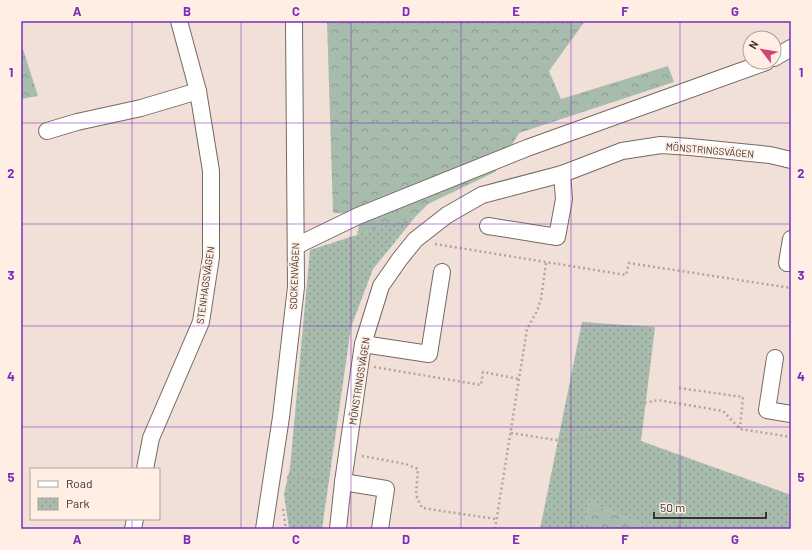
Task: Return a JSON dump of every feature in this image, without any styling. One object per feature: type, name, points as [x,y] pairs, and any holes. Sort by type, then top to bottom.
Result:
[{"type":"street","name":"STENHAGSVÄGEN","points":[[145,468],[151,438],[201,322],[210,264],[211,170],[198,91],[179,21]]},
{"type":"street","name":"SOCKENVÄGEN","points":[[264,529],[281,417],[296,287],[294,21]]},
{"type":"street","points":[[782,53],[791,48]]},
{"type":"street","points":[[296,246],[358,216],[527,148],[744,70]]},
{"type":"street","points":[[47,131],[77,122],[141,108],[198,91]]},
{"type":"street","name":"MÖNSTRINGSVÄGEN","points":[[338,529],[343,482],[363,344],[381,286],[415,240],[447,215],[482,195],[562,174],[622,151],[661,145],[762,154],[791,160]]},
{"type":"street","points":[[488,226],[557,237],[564,199],[562,174]]},
{"type":"street","points":[[791,239],[787,262],[791,263]]},
{"type":"street","points":[[363,344],[428,354],[442,272]]},
{"type":"street","points":[[776,358],[767,410],[791,414]]},
{"type":"street","points":[[343,482],[386,489],[380,529]]},
{"type":"path","points":[[415,240],[626,275],[629,263],[791,288]]},
{"type":"path","points":[[495,529],[527,329],[537,311],[541,299],[546,262]]},
{"type":"path","points":[[360,364],[481,385],[484,372],[519,379]]},
{"type":"path","points":[[679,388],[743,397],[740,429]]},
{"type":"path","points":[[511,433],[556,440],[578,439],[598,435],[640,404],[658,400],[723,411],[740,429],[791,437]]},
{"type":"path","points":[[348,453],[406,464],[418,469],[416,495],[422,508],[496,519]]},
{"type":"path","points":[[287,477],[343,482]]},
{"type":"green space","points":[[327,21],[585,21],[549,71],[561,99],[668,66],[674,82],[519,133],[495,172],[428,204],[416,216],[357,235],[362,213],[333,213]]},
{"type":"green space","points":[[21,43],[38,96],[21,99]]},
{"type":"green space","points":[[416,216],[373,269],[351,327],[322,529],[289,529],[284,494],[290,468],[310,250]]},
{"type":"green space","points":[[582,322],[655,327],[641,441],[791,495],[791,529],[651,529],[590,502],[584,529],[540,529]]},
{"type":"green space","points":[[590,502],[651,529],[584,529]]}]
